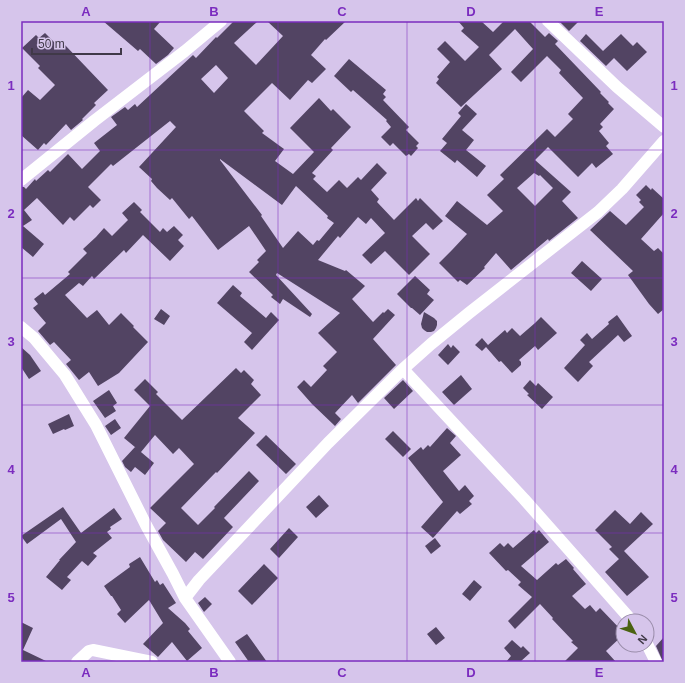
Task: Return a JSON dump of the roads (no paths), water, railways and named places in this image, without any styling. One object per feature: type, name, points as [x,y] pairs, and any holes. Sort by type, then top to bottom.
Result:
[{"type":"street","points":[[21,180],[94,121],[185,52],[221,21]]},
{"type":"street","points":[[548,21],[617,86],[664,127]]},
{"type":"street","points":[[185,598],[322,449],[403,369],[469,313],[598,212],[622,189],[664,141]]},
{"type":"street","points":[[21,327],[34,338],[65,375],[96,425],[146,526],[185,598],[230,662]]},
{"type":"street","points":[[403,369],[529,505],[625,613]]},
{"type":"street","points":[[77,662],[88,651],[93,650],[152,662]]},
{"type":"street","points":[[652,653],[656,662]]}]
